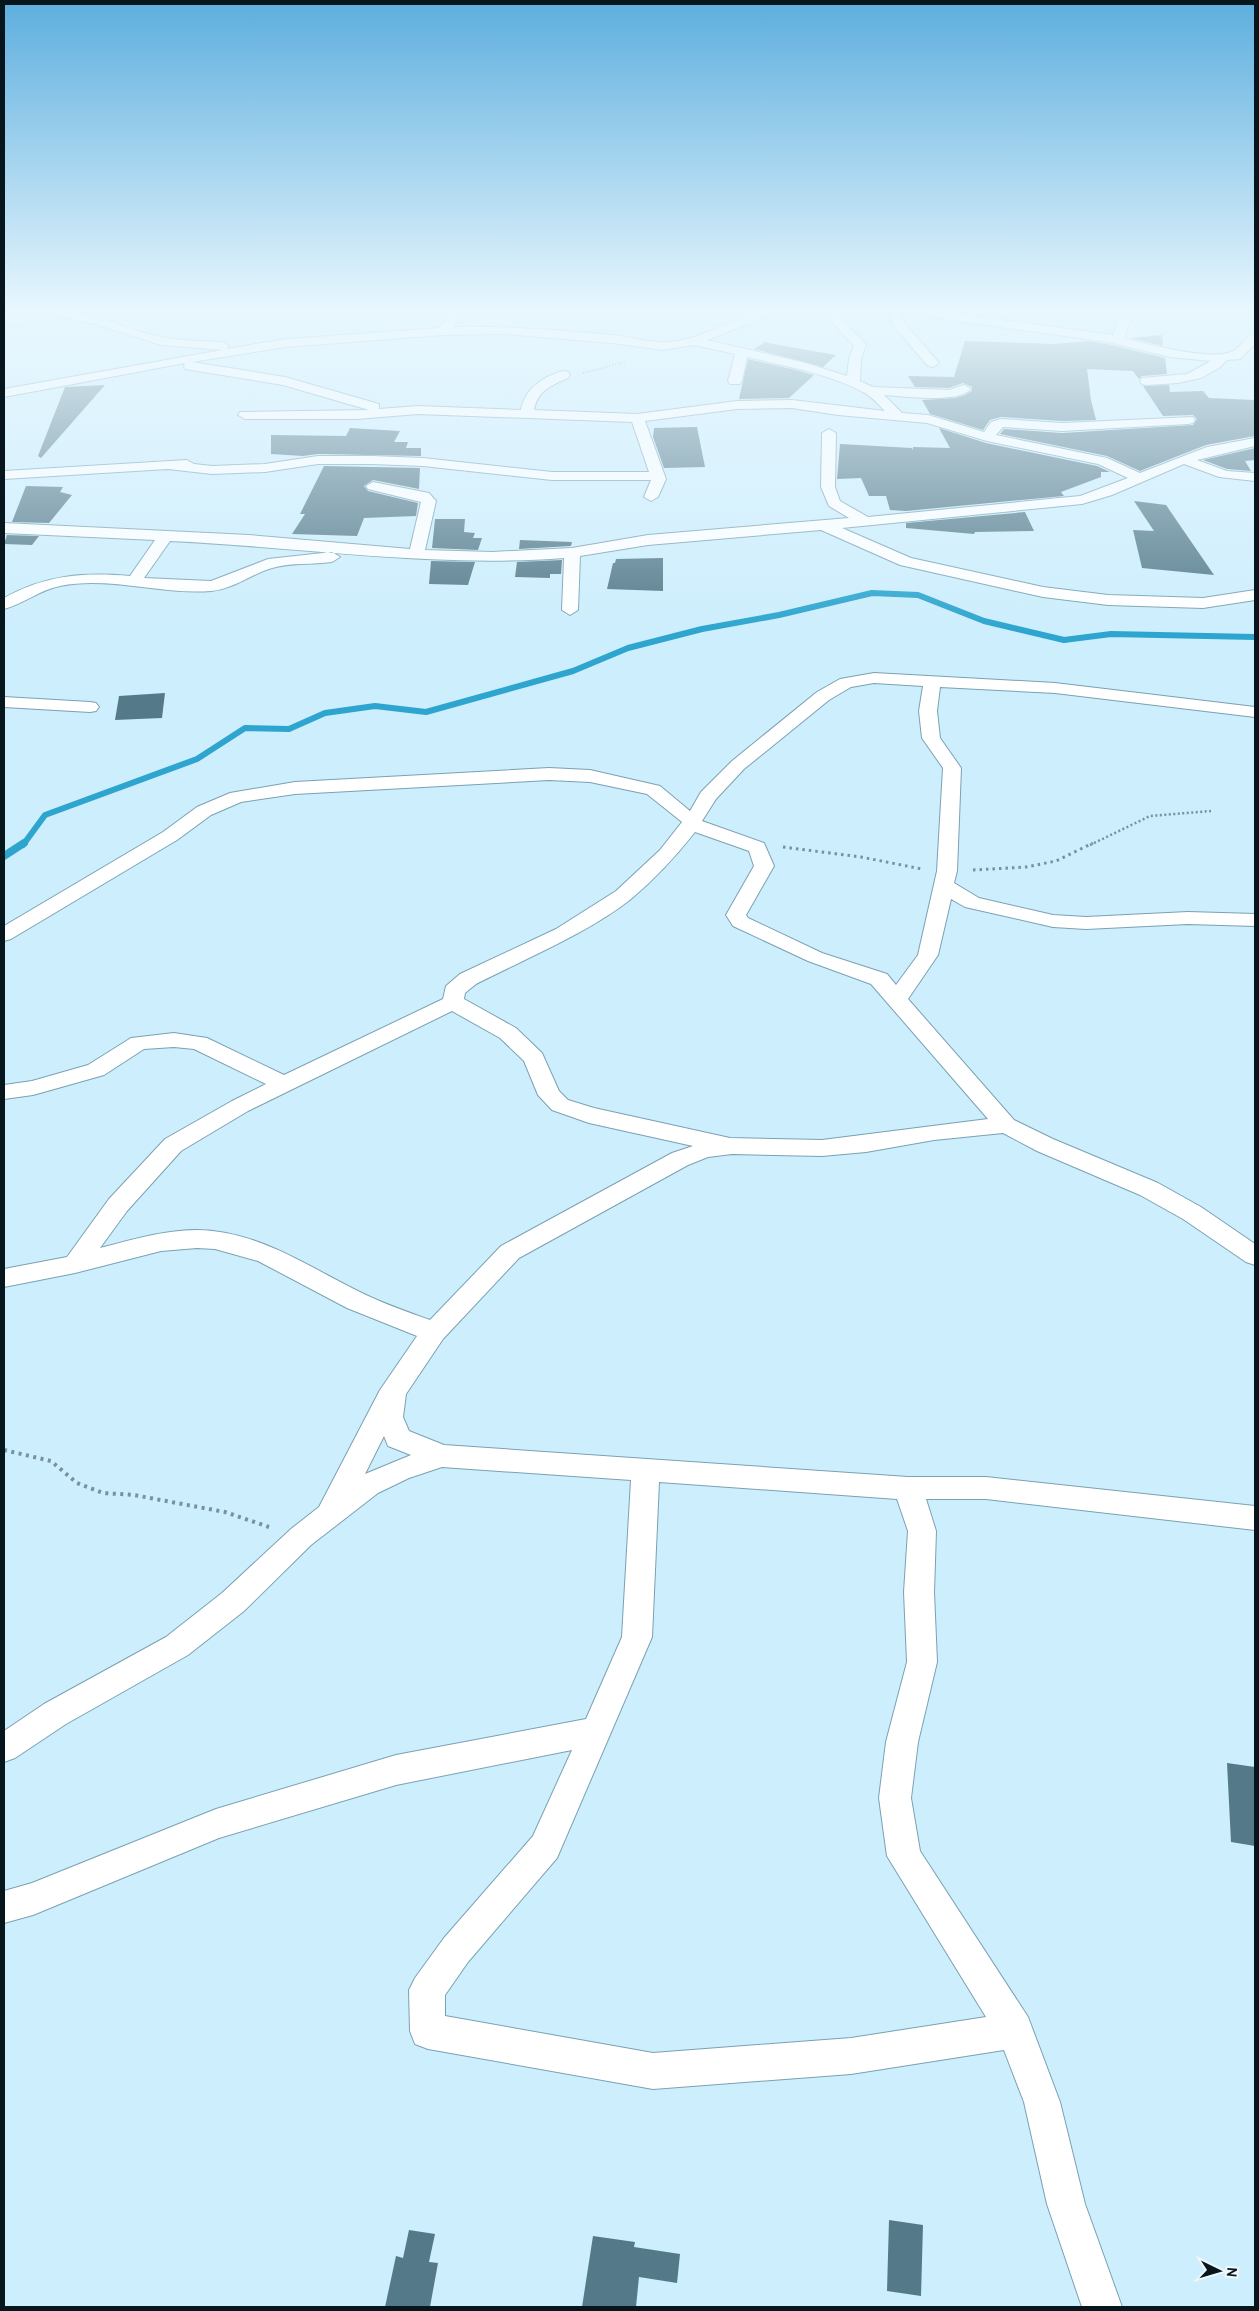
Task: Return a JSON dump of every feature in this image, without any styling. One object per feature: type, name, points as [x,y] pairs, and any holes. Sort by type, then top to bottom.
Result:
[{"type":"street","points":[[631,418],[637,418],[644,442],[652,456],[658,476],[651,496]]},
{"type":"street","points":[[916,418],[928,419],[987,436],[1102,460],[1138,477]]},
{"type":"street","points":[[987,436],[996,425],[1001,423],[1062,427],[1188,420]]},
{"type":"street","points":[[829,433],[828,486],[834,503],[863,520]]},
{"type":"street","points":[[4,528],[249,540],[416,554],[492,557],[572,553],[648,540],[863,520],[997,510],[1082,500],[1107,492],[1138,477],[1184,459],[1212,450],[1255,442]]},
{"type":"street","points":[[4,475],[171,466],[254,454]]},
{"type":"street","points":[[1184,459],[1216,473],[1255,478]]},
{"type":"street","points":[[171,466],[221,470],[265,468],[318,460],[372,460],[423,462],[552,476],[658,476]]},
{"type":"street","points":[[372,486],[424,496],[429,501],[416,554]]},
{"type":"street","points":[[821,524],[906,562],[1043,592],[1108,600],[1194,603],[1234,600],[1255,595]]},
{"type":"street","points":[[134,580],[166,536]]},
{"type":"street","points":[[4,604],[27,590],[76,578],[99,577],[173,586],[212,586],[226,583],[235,577],[267,565],[330,557],[361,550]]},
{"type":"street","points":[[570,610],[572,553]]},
{"type":"street","points":[[453,1002],[454,992],[468,980],[564,932],[623,895],[667,854],[692,822],[708,796],[738,765],[824,696],[846,683],[874,678],[1055,688],[1255,712]]},
{"type":"street","points":[[897,999],[928,954],[945,878],[952,768],[931,738],[928,711],[932,682]]},
{"type":"street","points":[[4,702],[90,706]]},
{"type":"street","points":[[4,935],[170,836],[204,811],[237,797],[295,788],[549,774],[590,776],[653,790],[692,822],[757,847],[764,866],[736,915],[740,922],[815,957],[879,979],[1006,1125],[1045,1145],[1149,1189],[1192,1213],[1255,1256]]},
{"type":"street","points":[[945,878],[972,903],[1053,921],[1086,923],[1188,918],[1255,920]]},
{"type":"street","points":[[75,1264],[118,1205],[173,1145],[240,1106],[453,1002]]},
{"type":"street","points":[[453,1002],[508,1033],[534,1058],[549,1094],[560,1105],[589,1115],[732,1146]]},
{"type":"street","points":[[4,1092],[33,1088],[96,1070],[139,1043],[174,1040],[199,1043],[284,1084]]},
{"type":"street","points":[[329,1516],[393,1392],[434,1332],[510,1252],[680,1159],[705,1150],[732,1146],[822,1148],[866,1144],[934,1132],[1006,1125]]},
{"type":"street","points":[[4,1278],[75,1264],[143,1245],[166,1241],[214,1240],[252,1248],[306,1272],[348,1297],[434,1332]]},
{"type":"street","points":[[393,1392],[389,1417],[398,1438],[442,1456],[908,1488],[986,1488],[1255,1518]]},
{"type":"street","points":[[4,1748],[55,1714],[177,1646],[234,1602],[301,1537],[368,1485],[399,1470],[442,1456]]},
{"type":"street","points":[[646,1469],[637,1637],[594,1731],[545,1847],[456,1950],[427,1990],[428,2031],[653,2071],[851,2056],[1015,2030]]},
{"type":"street","points":[[908,1488],[922,1531],[919,1592],[922,1662],[902,1742],[895,1798],[904,1856],[1015,2030],[1042,2102],[1066,2204],[1102,2307]]},
{"type":"street","points":[[4,1907],[33,1899],[216,1824],[396,1770],[594,1731]]},
{"type":"path","points":[[782,847],[860,857],[912,868],[945,878],[1056,861],[1150,816],[1211,811]]},
{"type":"path","points":[[4,1450],[51,1461],[77,1483],[103,1492],[134,1495],[225,1512],[301,1537]]},
{"type":"building","points":[[53,418],[76,418],[41,458],[38,456]]},
{"type":"building","points":[[943,418],[998,418],[990,420],[983,430]]},
{"type":"building","points":[[1014,418],[1095,418],[1096,420],[1062,421]]},
{"type":"building","points":[[1196,418],[1255,418],[1255,436],[1206,445],[1140,471],[1107,456],[1000,434],[1004,429],[1062,433],[1193,425]]},
{"type":"building","points":[[697,427],[705,467],[664,468],[653,437],[654,428]]},
{"type":"building","points":[[350,428],[400,431],[394,442],[408,442],[406,448],[421,448],[421,456],[318,454],[303,456],[271,454],[271,435],[346,436]]},
{"type":"building","points":[[939,428],[986,443],[1097,466],[1110,472],[1101,472],[1101,477],[1061,492],[1064,496],[906,511],[890,510],[886,496],[869,496],[861,478],[837,479],[840,444],[912,448],[913,450],[913,447],[950,448]]},
{"type":"building","points":[[1255,448],[1255,460],[1245,461],[1251,471],[1227,469],[1203,460]]},
{"type":"building","points":[[324,466],[420,468],[419,489],[373,480],[364,486],[368,491],[418,503],[416,516],[364,518],[357,536],[292,534],[305,514],[300,514]]},
{"type":"building","points":[[26,486],[63,487],[60,492],[72,495],[49,523],[12,522]]},
{"type":"building","points":[[1134,501],[1166,505],[1214,575],[1142,568],[1133,530],[1154,531]]},
{"type":"building","points":[[1025,512],[1034,531],[975,532],[974,534],[906,528],[906,523]]},
{"type":"building","points":[[435,519],[465,519],[464,532],[475,533],[473,538],[482,538],[478,550],[432,548]]},
{"type":"building","points":[[7,535],[39,536],[32,545],[4,544]]},
{"type":"building","points":[[520,540],[572,542],[571,546],[519,549]]},
{"type":"building","points":[[663,558],[663,591],[607,589],[613,563],[615,563],[616,559]]},
{"type":"building","points":[[562,560],[561,574],[550,574],[550,578],[515,577],[517,562]]},
{"type":"building","points":[[431,561],[475,562],[468,585],[429,584]]},
{"type":"building","points":[[165,693],[162,718],[115,720],[119,696]]},
{"type":"building","points":[[1227,1763],[1255,1767],[1255,1846],[1231,1842]]},
{"type":"building","points":[[889,2220],[923,2225],[921,2296],[887,2291]]},
{"type":"building","points":[[409,2230],[435,2234],[429,2262],[438,2263],[430,2307],[385,2307],[396,2256],[403,2258]]},
{"type":"building","points":[[593,2236],[635,2242],[634,2247],[680,2254],[677,2283],[639,2277],[636,2307],[582,2307]]},
{"type":"waterway","points":[[23,845],[45,815],[197,759],[245,728],[289,729],[325,713],[375,706],[426,712],[573,671],[628,648],[702,629],[779,615],[872,593],[918,595],[984,621],[1064,640],[1111,634],[1255,637]]},
{"type":"waterway","points":[[4,856],[24,843]]}]
